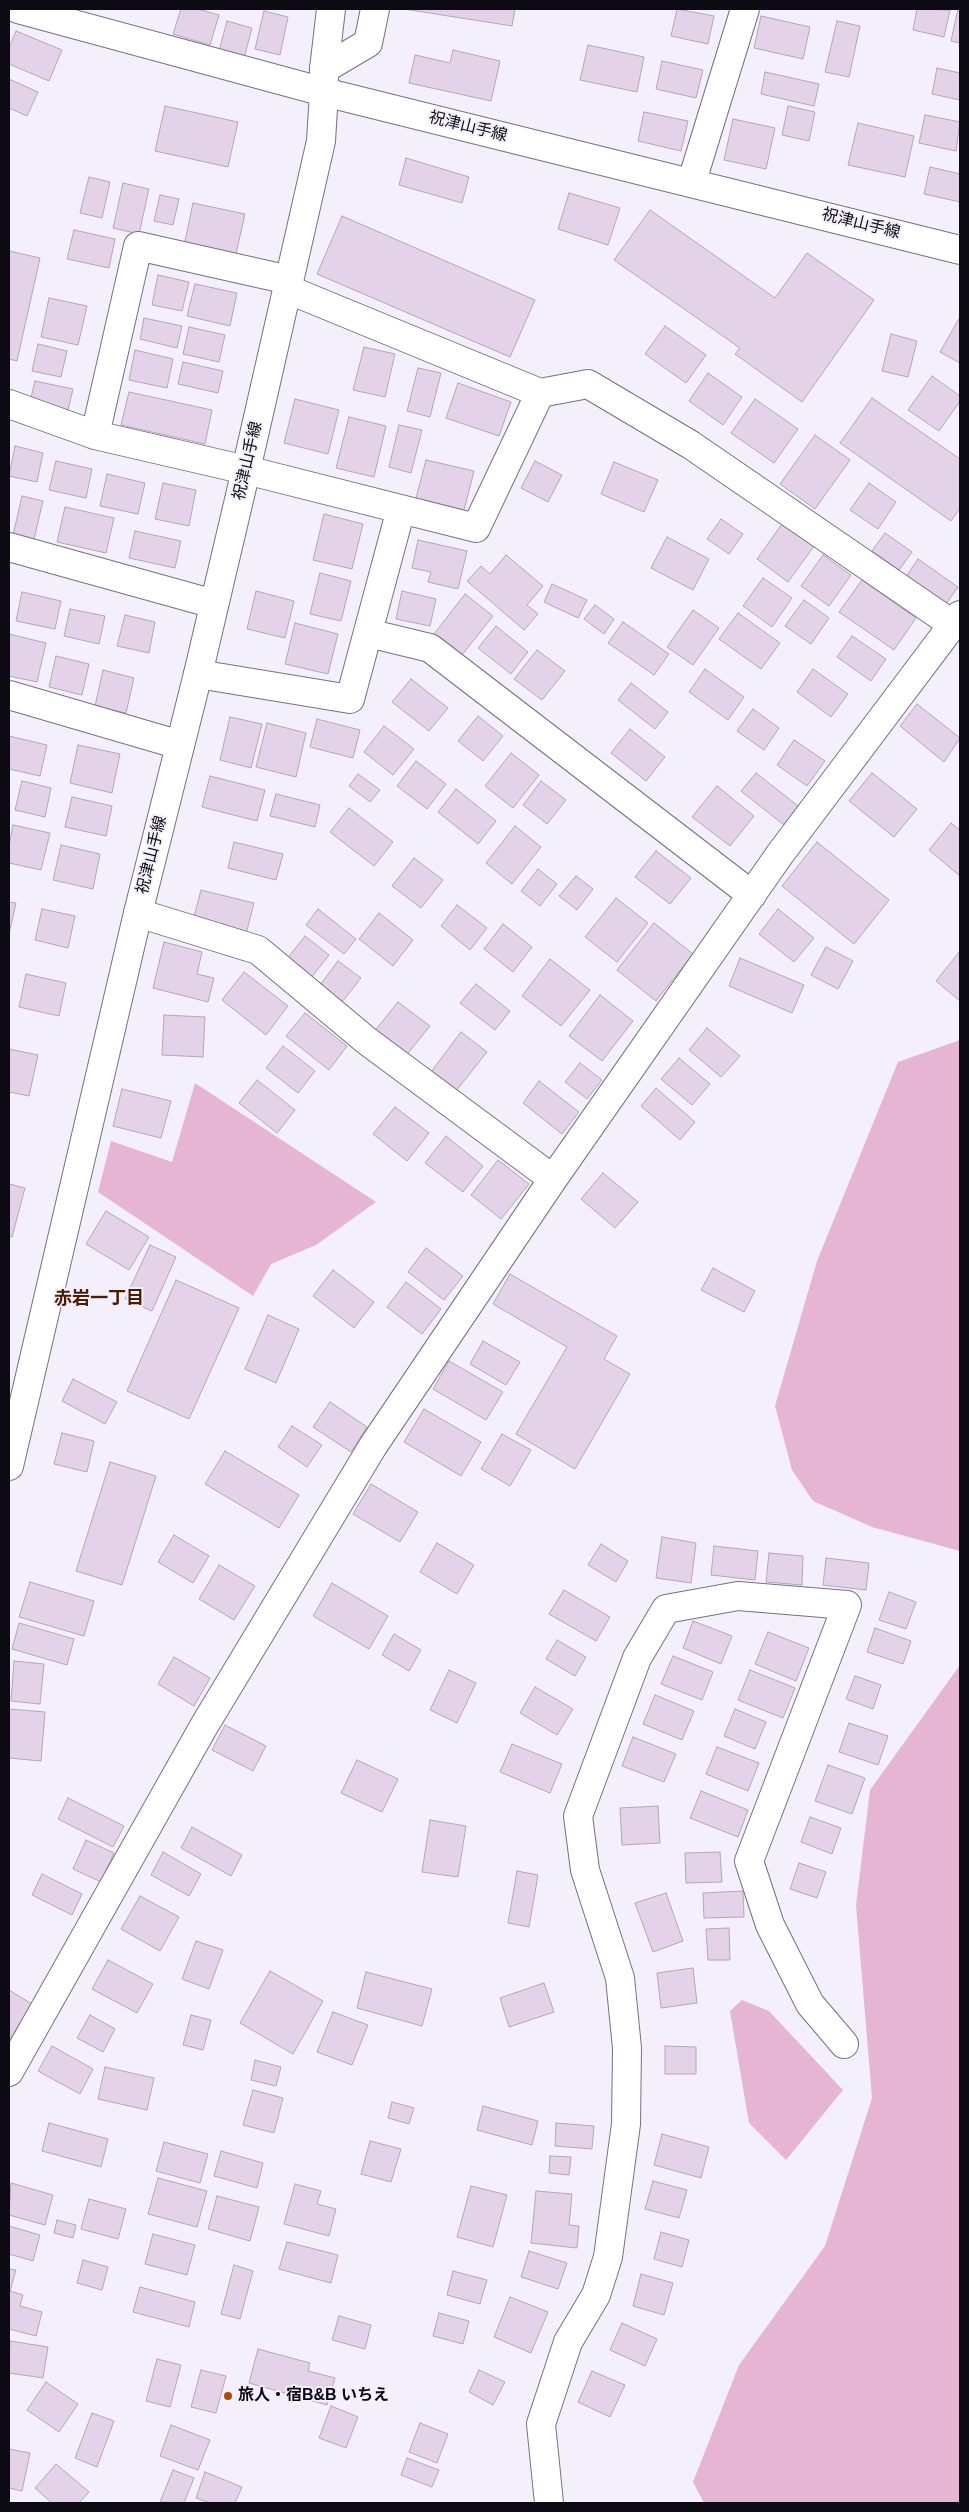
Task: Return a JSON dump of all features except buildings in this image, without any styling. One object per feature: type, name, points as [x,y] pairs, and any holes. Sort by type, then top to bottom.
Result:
[{"type":"street","points":[[18,9],[51,14],[324,80]]},
{"type":"street","points":[[324,80],[330,9]]},
{"type":"street","points":[[324,80],[368,43],[375,9]]},
{"type":"street","points":[[692,181],[745,9]]},
{"type":"street","name":"祝津山手線","points":[[9,1466],[138,913],[198,674],[321,141],[324,80],[692,181],[960,250]]},
{"type":"street","points":[[9,2072],[204,1726],[367,1455],[554,1179],[752,895],[956,620],[691,445],[588,384],[540,393],[288,285],[138,246],[95,435]]},
{"type":"street","points":[[9,404],[95,435],[246,470],[476,528],[540,393]]},
{"type":"street","points":[[198,674],[350,699],[401,509]]},
{"type":"street","points":[[9,549],[214,604]]},
{"type":"street","points":[[368,633],[430,648],[752,895]]},
{"type":"street","points":[[9,695],[180,745]]},
{"type":"street","points":[[138,913],[258,950],[367,1041],[554,1179]]},
{"type":"street","points":[[549,2503],[541,2424],[568,2342],[596,2295],[608,2258],[626,2124],[627,2048],[620,1978],[585,1870],[578,1816],[637,1658],[666,1609],[738,1596],[847,1605],[749,1861],[770,1925],[810,2004],[844,2044]]},
{"type":"shaded area","points":[[960,1040],[960,1551],[872,1527],[813,1501],[792,1470],[775,1406],[817,1261],[898,1062]]},
{"type":"shaded area","points":[[195,1083],[376,1202],[316,1245],[271,1264],[253,1296],[98,1192],[111,1141],[172,1162]]},
{"type":"shaded area","points":[[960,1665],[960,2503],[704,2503],[693,2482],[739,2365],[825,2246],[872,2098],[856,1905],[870,1790]]},
{"type":"shaded area","points":[[742,2000],[769,2011],[843,2090],[786,2160],[749,2123],[730,2011]]},
{"type":"place","name":"旅人・宿B&B いちえ","points":[[228,2396]]},
{"type":"district","name":"赤岩一丁目","points":[[99,1299]]}]
